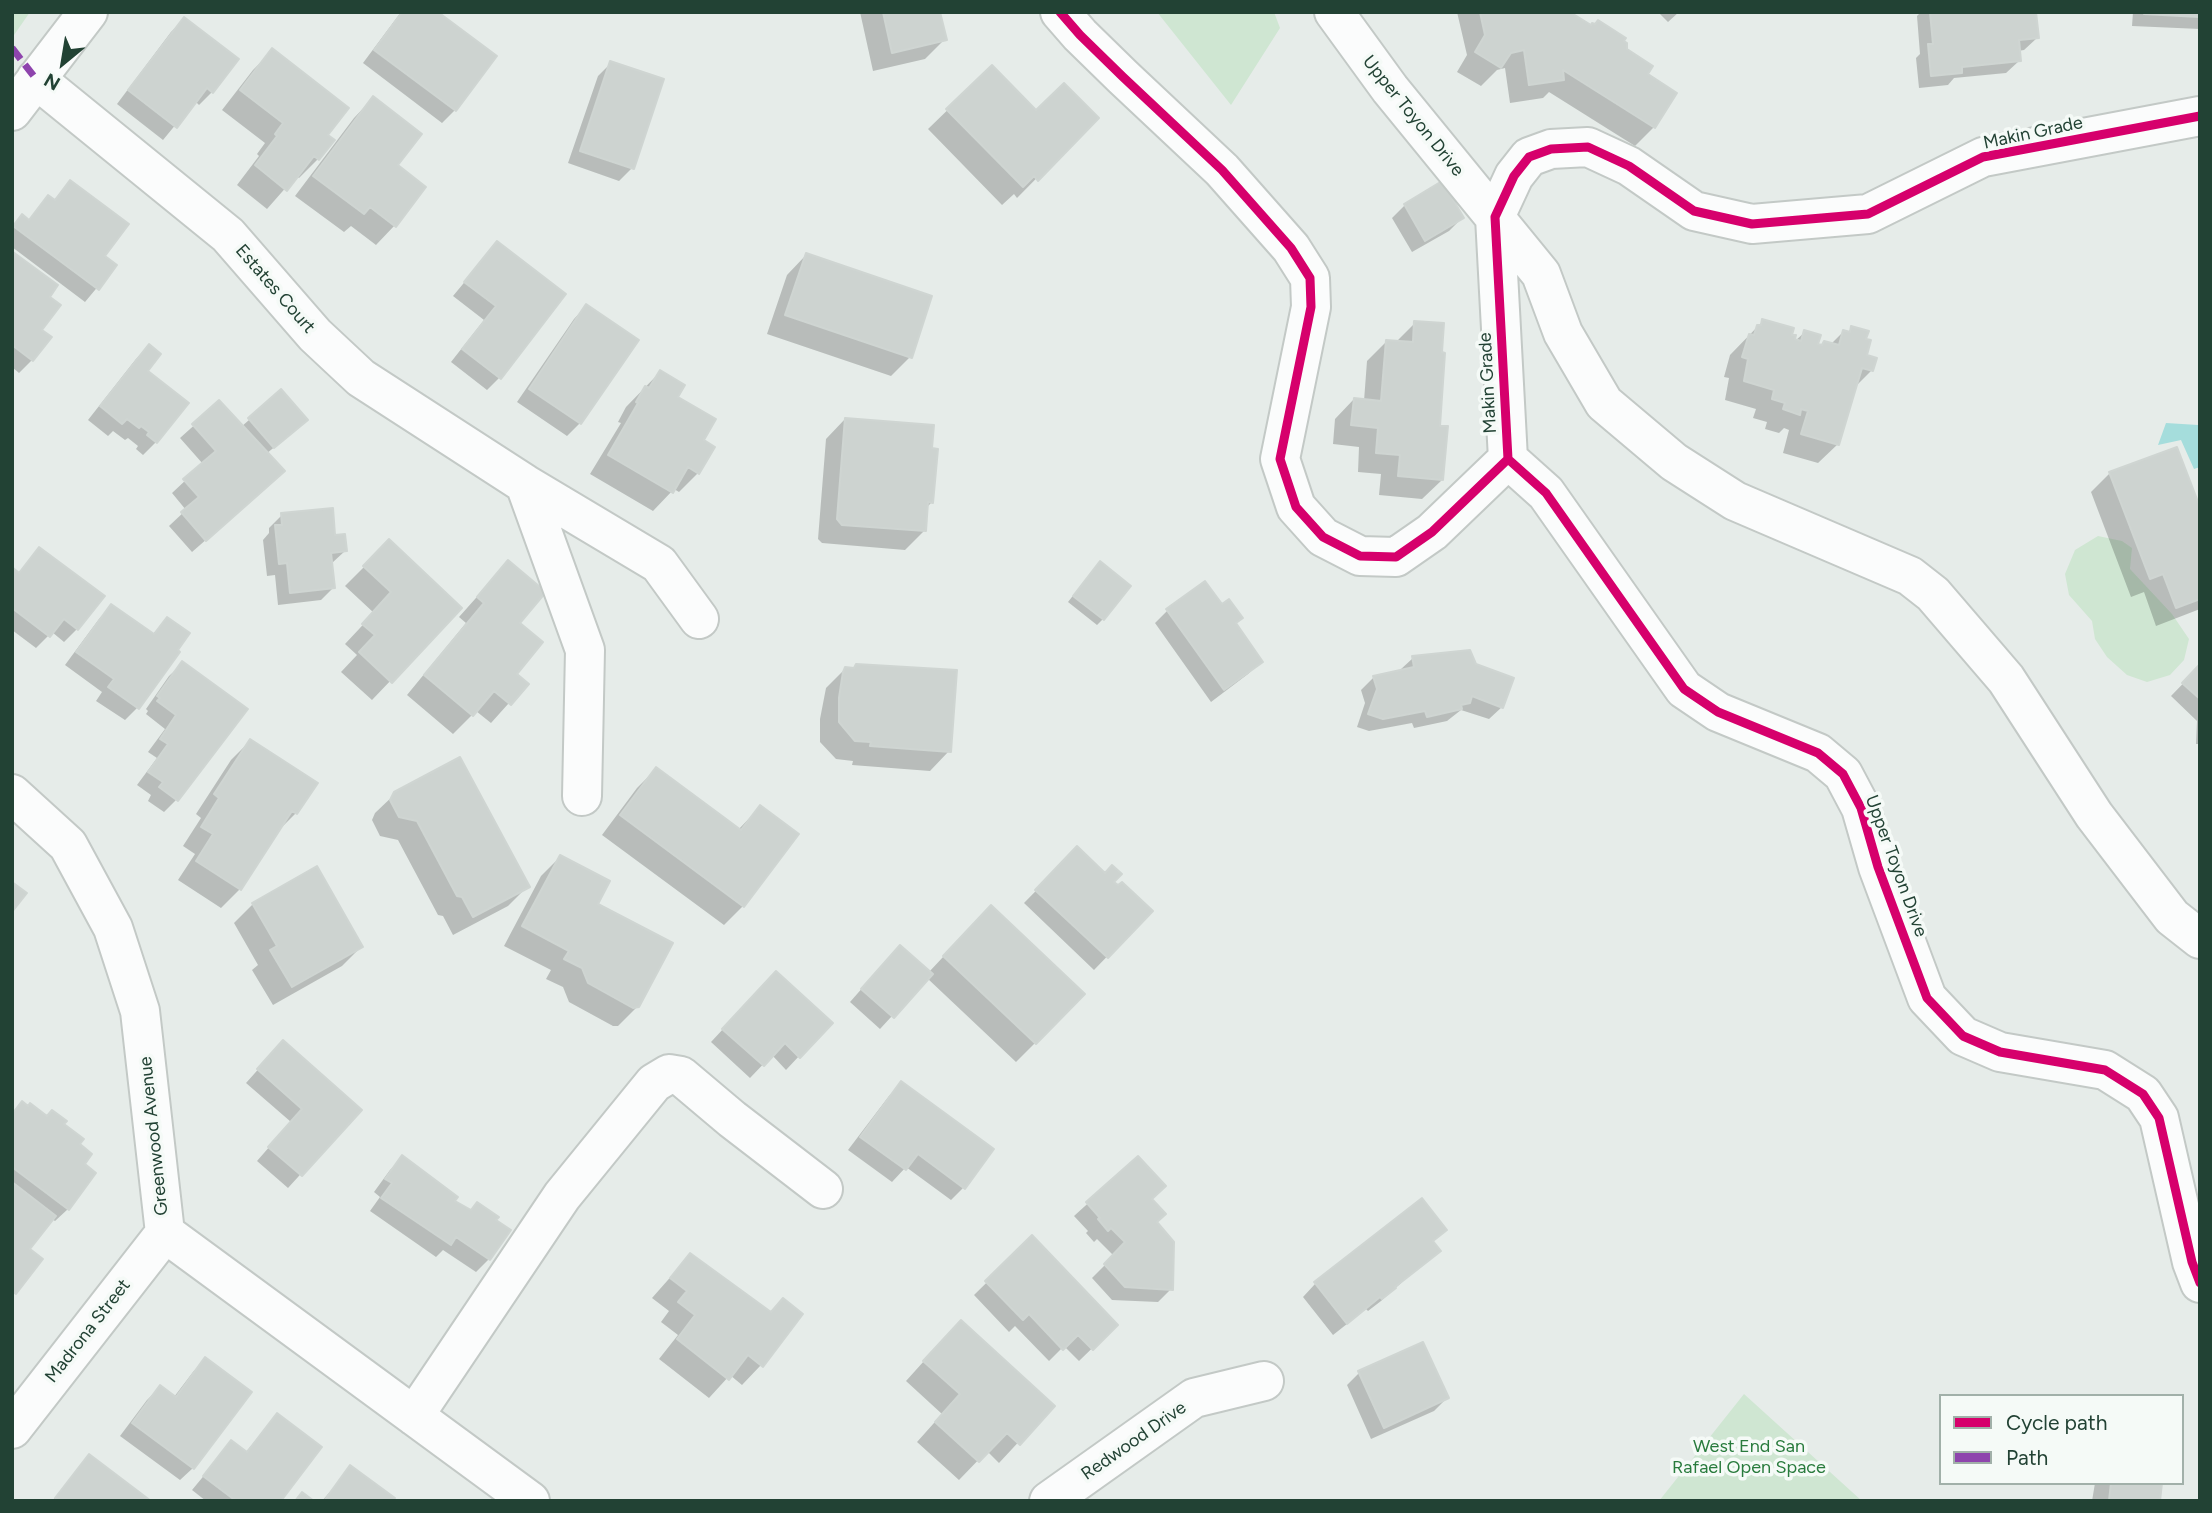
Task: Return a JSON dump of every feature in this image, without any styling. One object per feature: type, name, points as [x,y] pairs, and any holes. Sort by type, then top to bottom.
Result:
[{"type":"street","points":[[12,111],[88,12]]},
{"type":"street","points":[[1060,12],[1097,52],[1222,170],[1291,248],[1310,278],[1311,307],[1280,458],[1296,507],[1323,537],[1360,556],[1396,557],[1432,532],[1508,459]]},
{"type":"street","name":"Upper Toyon Drive","points":[[1334,12],[1383,80],[1541,274],[1563,332],[1604,403],[1674,461],[1735,501],[1910,576],[1933,594],[2006,680],[2094,815],[2164,907],[2172,917],[2200,939]]},
{"type":"street","name":"Estates Court","points":[[36,79],[228,235],[315,335],[361,378],[525,484],[659,564],[699,619]]},
{"type":"street","name":"Makin Grade","points":[[1508,459],[1495,217],[1514,176],[1529,157],[1551,149],[1588,147],[1629,166],[1694,211],[1752,224],[1868,214],[1983,157],[2200,116]]},
{"type":"street","name":"Upper Toyon Drive","points":[[1508,459],[1546,493],[1684,690],[1718,712],[1818,753],[1843,774],[1861,808],[1878,867],[1927,998],[1963,1036],[2000,1052],[2105,1070],[2143,1094],[2159,1118],[2192,1262],[2200,1283]]},
{"type":"street","points":[[525,484],[585,650],[582,796]]},
{"type":"street","name":"Greenwood Avenue","points":[[12,794],[68,845],[113,928],[140,1011],[165,1233],[530,1501]]},
{"type":"street","points":[[414,1416],[562,1196],[654,1083],[669,1074],[681,1076],[823,1189]]},
{"type":"street","name":"Madrona Street","points":[[12,1429],[165,1233]]},
{"type":"street","name":"Redwood Drive","points":[[1049,1501],[1195,1398],[1264,1381]]},
{"type":"green space","points":[[12,12],[30,12],[12,38]]},
{"type":"green space","points":[[1157,12],[1274,12],[1280,28],[1231,105]]},
{"type":"green space","points":[[2098,536],[2122,541],[2132,548],[2130,569],[2172,614],[2189,639],[2184,660],[2170,675],[2147,682],[2127,675],[2107,657],[2095,639],[2092,621],[2069,595],[2065,574],[2075,550]]},
{"type":"green space","name":"West End San Rafael Open Space","points":[[1744,1394],[1862,1501],[1659,1501]]},
{"type":"water","points":[[2166,423],[2198,425],[2200,467],[2194,469],[2181,440],[2158,445]]},
{"type":"building","points":[[402,12],[438,12],[497,56],[456,111],[374,50]]},
{"type":"building","points":[[883,12],[940,12],[947,40],[892,53]]},
{"type":"building","points":[[1480,12],[1570,12],[1591,25],[1598,20],[1626,38],[1624,41],[1627,43],[1627,49],[1653,66],[1648,74],[1677,93],[1655,128],[1563,70],[1564,80],[1529,85],[1524,50],[1511,53],[1501,68],[1475,52],[1485,35]]},
{"type":"building","points":[[1930,12],[2036,12],[2039,38],[2019,40],[2021,61],[1962,67],[1962,73],[1931,76],[1928,44],[1933,44]]},
{"type":"building","points":[[2200,12],[2200,17],[2144,14]]},
{"type":"building","points":[[184,17],[239,59],[213,93],[207,88],[177,128],[128,90]]},
{"type":"building","points":[[272,48],[349,108],[328,135],[335,140],[319,160],[314,156],[287,191],[255,165],[277,136],[275,134],[283,123],[240,90]]},
{"type":"building","points":[[610,61],[664,79],[634,169],[580,151]]},
{"type":"building","points":[[992,65],[1036,110],[1064,83],[1099,118],[1038,181],[1034,176],[1023,187],[946,109]]},
{"type":"building","points":[[373,96],[422,134],[398,165],[426,187],[396,227],[370,207],[364,214],[313,176]]},
{"type":"building","points":[[70,180],[129,224],[105,256],[117,265],[99,290],[13,226],[22,214],[29,220],[48,195],[55,200]]},
{"type":"building","points":[[1442,181],[1464,218],[1425,241],[1404,204]]},
{"type":"building","points":[[497,241],[566,294],[501,379],[462,349],[496,306],[464,282]]},
{"type":"building","points":[[13,252],[58,285],[50,297],[61,305],[42,330],[52,337],[33,361],[12,345]]},
{"type":"building","points":[[806,253],[932,296],[912,358],[785,315]]},
{"type":"building","points":[[586,304],[639,340],[581,424],[529,389]]},
{"type":"building","points":[[1762,319],[1794,328],[1792,335],[1796,335],[1795,339],[1801,341],[1804,330],[1821,335],[1818,344],[1822,345],[1824,341],[1839,345],[1843,330],[1850,332],[1851,326],[1869,331],[1866,339],[1871,340],[1867,355],[1877,358],[1873,371],[1862,368],[1839,445],[1801,434],[1808,411],[1801,409],[1800,415],[1783,409],[1785,403],[1772,399],[1774,390],[1744,381],[1748,359],[1742,357],[1749,334],[1754,335]]},
{"type":"building","points":[[1414,321],[1444,323],[1442,352],[1445,353],[1440,426],[1448,426],[1443,480],[1398,476],[1400,455],[1376,453],[1378,428],[1351,425],[1354,398],[1381,401],[1386,340],[1413,342]]},
{"type":"building","points":[[149,344],[161,354],[148,371],[189,403],[157,443],[141,426],[139,428],[127,419],[122,424],[100,406]]},
{"type":"building","points":[[660,370],[685,385],[678,397],[716,419],[704,440],[715,447],[699,474],[688,467],[673,493],[608,455],[645,386],[649,388]]},
{"type":"building","points":[[281,389],[308,420],[274,448],[248,418]]},
{"type":"building","points":[[219,400],[285,471],[206,541],[181,512],[199,497],[183,479],[216,451],[192,424]]},
{"type":"building","points":[[845,418],[934,425],[932,448],[938,449],[933,503],[928,502],[926,531],[842,525],[837,519]]},
{"type":"building","points":[[2177,447],[2200,507],[2200,599],[2176,608],[2163,574],[2150,579],[2109,472]]},
{"type":"building","points":[[333,508],[335,535],[345,534],[347,551],[331,553],[335,588],[290,593],[287,563],[279,564],[275,525],[282,525],[281,513]]},
{"type":"building","points":[[389,539],[462,608],[392,683],[359,652],[375,635],[362,624],[391,592],[363,566]]},
{"type":"building","points":[[39,547],[105,596],[78,630],[64,619],[50,637],[12,608],[12,567],[19,573]]},
{"type":"building","points":[[508,560],[546,592],[520,623],[543,642],[517,674],[529,684],[511,705],[494,691],[473,716],[424,675],[484,603],[477,597]]},
{"type":"building","points":[[1100,561],[1131,586],[1104,620],[1073,596]]},
{"type":"building","points":[[1205,581],[1222,604],[1229,599],[1243,618],[1236,623],[1263,662],[1224,690],[1166,609]]},
{"type":"building","points":[[111,604],[154,634],[167,617],[190,633],[178,650],[180,652],[139,709],[108,687],[114,679],[76,652]]},
{"type":"building","points":[[1470,650],[1476,664],[1514,678],[1503,708],[1472,696],[1470,703],[1461,705],[1462,709],[1427,717],[1425,711],[1383,719],[1368,714],[1377,689],[1373,676],[1414,667],[1412,656]]},
{"type":"building","points":[[182,661],[248,709],[178,801],[159,787],[163,782],[148,772],[168,744],[160,739],[176,715],[157,701],[160,698],[157,696]]},
{"type":"building","points":[[856,664],[957,670],[951,752],[870,746],[871,742],[855,741],[839,722],[839,698],[845,667],[854,668]]},
{"type":"building","points":[[2200,664],[2200,699],[2182,683]]},
{"type":"building","points":[[250,739],[318,783],[297,814],[292,811],[241,890],[196,861],[213,834],[201,827],[219,798],[214,794]]},
{"type":"building","points":[[460,757],[530,887],[473,917],[462,897],[457,896],[417,821],[399,817],[390,800],[394,792]]},
{"type":"building","points":[[656,767],[741,830],[760,805],[799,834],[744,907],[620,815]]},
{"type":"building","points":[[1077,846],[1105,873],[1112,865],[1122,874],[1114,882],[1118,885],[1122,882],[1153,911],[1108,958],[1035,890]]},
{"type":"building","points":[[560,855],[610,881],[598,904],[673,943],[639,1007],[633,1008],[588,983],[582,968],[564,959],[569,951],[522,926]]},
{"type":"building","points":[[317,866],[363,947],[292,987],[270,950],[277,946],[252,903]]},
{"type":"building","points":[[12,882],[27,893],[12,912]]},
{"type":"building","points":[[991,905],[1085,994],[1036,1044],[943,956]]},
{"type":"building","points":[[900,945],[933,974],[894,1018],[861,989]]},
{"type":"building","points":[[776,971],[833,1023],[800,1058],[785,1043],[764,1066],[722,1029]]},
{"type":"building","points":[[283,1040],[362,1110],[302,1176],[268,1147],[302,1109],[257,1069]]},
{"type":"building","points":[[901,1081],[994,1149],[965,1189],[918,1154],[906,1170],[860,1137]]},
{"type":"building","points":[[22,1101],[28,1106],[30,1103],[47,1116],[52,1110],[67,1121],[64,1124],[84,1139],[80,1144],[92,1154],[85,1164],[96,1173],[69,1210],[12,1167],[12,1114]]},
{"type":"building","points":[[402,1155],[458,1197],[455,1201],[471,1210],[477,1202],[499,1217],[496,1220],[511,1230],[490,1260],[456,1237],[451,1245],[381,1198],[392,1183],[385,1179]]},
{"type":"building","points":[[1138,1156],[1166,1186],[1152,1199],[1166,1214],[1157,1222],[1174,1242],[1173,1290],[1125,1287],[1104,1264],[1125,1242],[1111,1228],[1108,1231],[1086,1202]]},
{"type":"building","points":[[12,1182],[56,1216],[30,1249],[43,1259],[16,1294],[12,1291]]},
{"type":"building","points":[[1422,1198],[1447,1230],[1433,1241],[1441,1251],[1347,1324],[1314,1282]]},
{"type":"building","points":[[1032,1235],[1118,1325],[1093,1350],[1078,1335],[1063,1350],[1029,1314],[1023,1320],[985,1281]]},
{"type":"building","points":[[690,1253],[771,1312],[783,1298],[803,1314],[763,1367],[748,1355],[729,1380],[677,1339],[695,1315],[678,1302],[687,1291],[670,1278]]},
{"type":"building","points":[[961,1320],[1055,1406],[1020,1445],[1007,1433],[979,1462],[935,1422],[960,1394],[923,1361]]},
{"type":"building","points":[[1423,1342],[1449,1398],[1384,1428],[1358,1371]]},
{"type":"building","points":[[205,1357],[252,1392],[194,1469],[132,1423],[160,1385],[176,1397]]},
{"type":"building","points":[[277,1413],[322,1447],[281,1501],[236,1501],[203,1476],[231,1440],[247,1452]]},
{"type":"building","points":[[89,1454],[151,1501],[59,1501],[55,1498]]},
{"type":"building","points":[[350,1465],[395,1498],[393,1501],[324,1501]]},
{"type":"building","points":[[2111,1485],[2162,1485],[2160,1501],[2109,1501]]},
{"type":"building","points":[[302,1492],[314,1501],[295,1501]]},
{"type":"marked path","points":[[12,48],[36,79]]},
{"type":"cycle path","points":[[1060,12],[1123,77],[1222,170],[1291,248],[1310,278],[1311,307],[1280,459],[1296,507],[1323,537],[1360,556],[1396,557],[1432,532],[1508,459],[1495,217],[1514,176],[1529,157],[1551,149],[1588,147],[1629,166],[1694,211],[1752,224],[1868,214],[1983,157],[2200,116]]},
{"type":"cycle path","points":[[1508,459],[1546,493],[1684,689],[1718,712],[1818,753],[1843,774],[1861,808],[1878,867],[1927,998],[1963,1036],[2000,1052],[2105,1070],[2143,1094],[2159,1118],[2192,1262],[2200,1283]]}]
